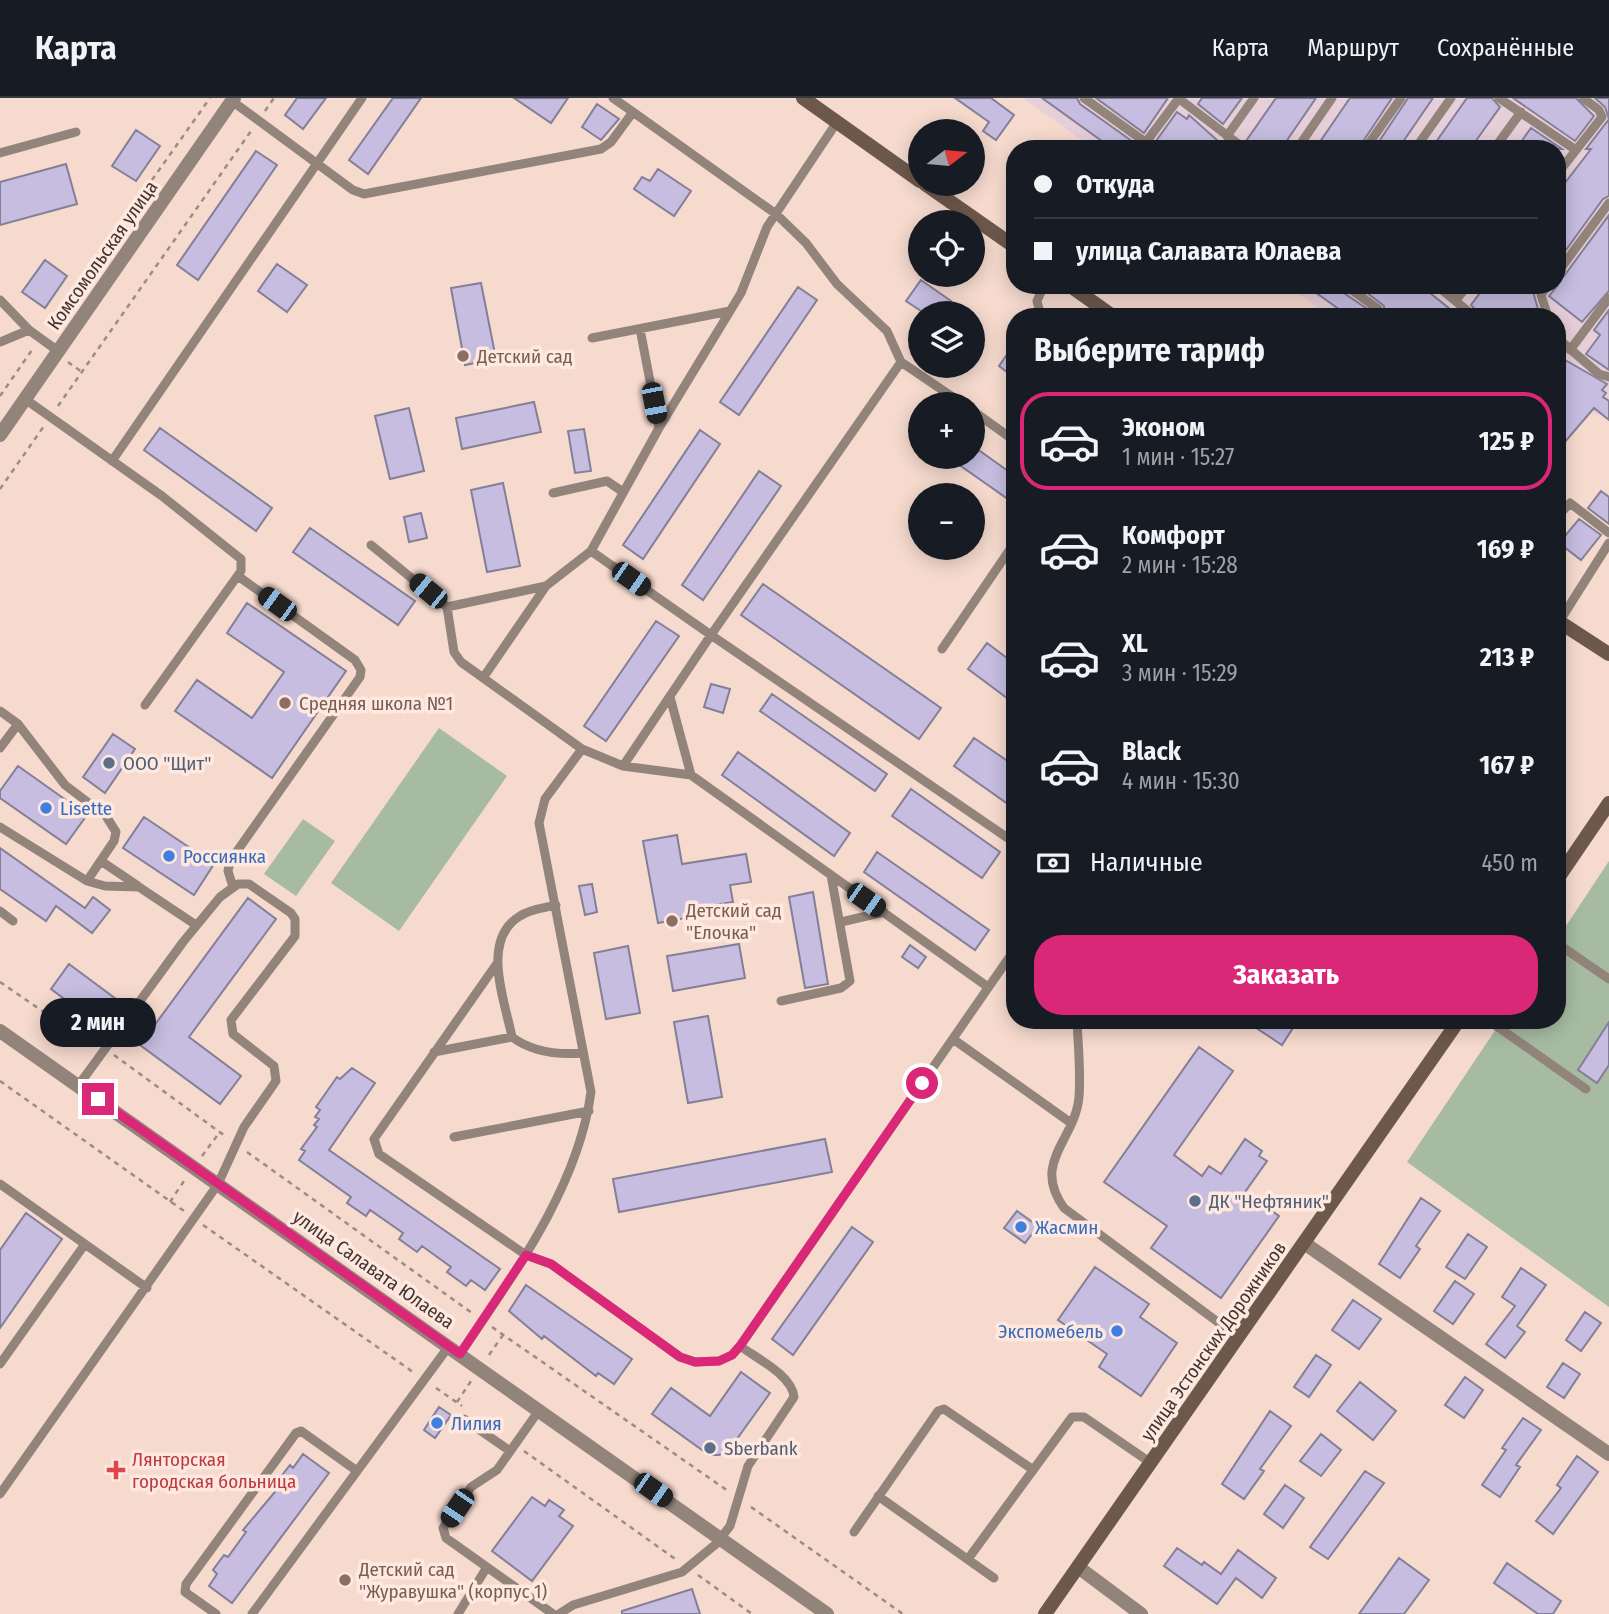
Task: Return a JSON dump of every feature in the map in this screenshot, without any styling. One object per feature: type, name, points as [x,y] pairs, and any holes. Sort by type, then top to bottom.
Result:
[{"type":"main road","points":[[803,98],[908,172]]},
{"type":"main road","points":[[942,196],[1006,241]]},
{"type":"main road","points":[[1082,294],[1101,308]]},
{"type":"main road","points":[[1566,627],[1609,654]]},
{"type":"main road","points":[[1566,866],[1609,803]]},
{"type":"main road","name":"улица Эстонских Дорожников","points":[[1045,1614],[1453,1029]]},
{"type":"street","name":"Комсомольская улица","points":[[0,435],[233,100]]},
{"type":"street","name":"улица Салавата Юлаева","points":[[0,1031],[540,1409],[827,1614]]},
{"type":"street","points":[[1304,1243],[1609,1454]]},
{"type":"street","points":[[1078,1567],[1141,1614]]},
{"type":"lane","points":[[111,461],[362,98]]},
{"type":"lane","points":[[612,98],[776,214],[806,243],[837,284],[887,331],[901,362],[945,392]]},
{"type":"lane","points":[[1084,98],[1143,140]]},
{"type":"lane","points":[[1147,140],[1178,98],[1233,140]]},
{"type":"lane","points":[[1227,136],[1254,98]]},
{"type":"lane","points":[[1303,140],[1332,98]]},
{"type":"lane","points":[[1371,140],[1401,98]]},
{"type":"lane","points":[[1421,140],[1451,98]]},
{"type":"lane","points":[[1499,98],[1562,140]]},
{"type":"lane","points":[[1566,163],[1602,117],[1599,110],[1583,98]]},
{"type":"lane","points":[[233,100],[315,163],[353,190],[364,194],[601,149],[611,142],[633,112]]},
{"type":"lane","points":[[1501,140],[1521,112]]},
{"type":"lane","points":[[483,678],[546,586],[591,551],[659,428],[730,311],[776,214],[837,122]]},
{"type":"lane","points":[[0,153],[76,132]]},
{"type":"lane","points":[[1566,143],[1576,150]]},
{"type":"lane","points":[[1566,261],[1609,203]]},
{"type":"lane","points":[[1357,294],[1377,308]]},
{"type":"lane","points":[[1448,294],[1465,308]]},
{"type":"lane","points":[[1456,300],[1461,294]]},
{"type":"lane","points":[[1570,350],[1609,298]]},
{"type":"lane","points":[[0,300],[29,330],[58,351]]},
{"type":"lane","points":[[592,338],[730,311]]},
{"type":"lane","points":[[640,329],[659,428]]},
{"type":"lane","points":[[0,342],[29,330]]},
{"type":"lane","points":[[1566,347],[1599,374],[1609,377]]},
{"type":"lane","points":[[622,766],[901,362]]},
{"type":"lane","points":[[25,399],[237,554],[243,566],[145,705]]},
{"type":"lane","points":[[985,419],[1006,434]]},
{"type":"lane","points":[[553,493],[607,481],[623,492]]},
{"type":"lane","points":[[1566,507],[1570,503],[1609,533]]},
{"type":"lane","points":[[1566,610],[1609,543]]},
{"type":"lane","points":[[370,545],[447,607],[454,652],[461,662],[483,678],[582,748],[622,766],[691,775],[988,987]]},
{"type":"lane","points":[[591,551],[1006,837]]},
{"type":"lane","points":[[942,649],[1006,555]]},
{"type":"lane","points":[[233,887],[228,871],[230,861],[360,677],[361,670],[355,660],[238,576]]},
{"type":"lane","points":[[447,607],[546,586]]},
{"type":"lane","points":[[670,697],[691,775]]},
{"type":"lane","points":[[0,711],[18,724],[65,785],[112,824],[116,832],[114,841],[87,881]]},
{"type":"lane","points":[[0,748],[18,724]]},
{"type":"lane","points":[[252,1614],[424,1379],[482,1320],[526,1255],[564,1181],[589,1111],[591,1092],[539,823],[541,809],[582,748]]},
{"type":"lane","points":[[0,827],[87,881],[105,886],[139,887]]},
{"type":"lane","points":[[101,861],[196,925]]},
{"type":"lane","points":[[781,1001],[848,986],[851,975],[831,875]]},
{"type":"lane","points":[[0,1494],[218,1184],[244,1127],[276,1081],[274,1066],[233,1034],[231,1020],[295,936],[297,927],[291,913],[259,888],[249,884],[233,887],[220,897],[196,925],[78,1086]]},
{"type":"lane","points":[[556,905],[517,917],[498,945],[498,962],[512,1037],[521,1044],[552,1053],[583,1053]]},
{"type":"lane","points":[[0,911],[13,921]]},
{"type":"lane","points":[[841,922],[884,912]]},
{"type":"lane","points":[[1566,949],[1609,979]]},
{"type":"lane","points":[[498,962],[373,1139],[374,1147],[379,1154],[526,1255],[551,1264],[680,1357],[695,1362],[719,1361],[732,1355],[740,1346],[1006,962]]},
{"type":"lane","points":[[1077,1029],[1079,1098],[1071,1123],[1055,1152],[1051,1178],[1054,1194],[1064,1208],[1238,1337]]},
{"type":"lane","points":[[1501,1029],[1586,1089]]},
{"type":"lane","points":[[434,1052],[512,1037]]},
{"type":"lane","points":[[953,1039],[1071,1123]]},
{"type":"lane","points":[[454,1137],[589,1111]]},
{"type":"lane","points":[[0,1184],[146,1288]]},
{"type":"lane","points":[[0,1364],[85,1244]]},
{"type":"lane","points":[[559,1614],[573,1605],[689,1568],[722,1538],[730,1526],[748,1466],[794,1397],[793,1388],[787,1381],[740,1346]]},
{"type":"lane","points":[[540,1409],[497,1470],[471,1487],[443,1528],[446,1538],[553,1614]]},
{"type":"lane","points":[[854,1532],[938,1411],[944,1409],[1032,1469]]},
{"type":"lane","points":[[465,1414],[512,1448]]},
{"type":"lane","points":[[968,1559],[1066,1422],[1077,1415],[1151,1463]]},
{"type":"lane","points":[[216,1614],[185,1592],[186,1584],[296,1433],[301,1431],[357,1471]]},
{"type":"lane","points":[[878,1496],[994,1578]]},
{"type":"lane","points":[[458,1614],[487,1567]]},
{"type":"path","points":[[0,396],[210,98]]},
{"type":"path","points":[[0,489],[274,98]]},
{"type":"path","points":[[0,982],[237,1144],[482,1320],[903,1614]]},
{"type":"path","points":[[0,1081],[424,1379],[465,1414]]},
{"type":"path","points":[[512,1448],[752,1614]]},
{"type":"shaded area","points":[[1023,98],[1609,98],[1609,413],[1597,415],[1566,394],[1566,308],[1318,308],[1299,294],[1566,294],[1566,140],[1081,140]]},
{"type":"green space","points":[[439,728],[507,776],[399,931],[331,883]]},
{"type":"green space","points":[[303,819],[335,841],[296,896],[264,874]]},
{"type":"green space","points":[[1609,861],[1609,1022],[1578,1069],[1597,1082],[1609,1065],[1609,1307],[1407,1162],[1496,1029],[1566,1029],[1566,926]]},
{"type":"building","points":[[297,98],[326,98],[303,129],[285,115]]},
{"type":"building","points":[[393,98],[421,98],[368,174],[349,160]]},
{"type":"building","points":[[514,98],[568,98],[551,123]]},
{"type":"building","points":[[955,98],[991,98],[1014,115],[996,140],[985,132],[989,122]]},
{"type":"building","points":[[1042,98],[1077,98],[1080,104],[1130,140],[1100,140]]},
{"type":"building","points":[[1096,98],[1168,98],[1144,133]]},
{"type":"building","points":[[1202,98],[1242,98],[1223,124],[1198,104]]},
{"type":"building","points":[[1276,98],[1316,98],[1287,140],[1247,140]]},
{"type":"building","points":[[1350,98],[1392,98],[1364,140],[1321,140]]},
{"type":"building","points":[[1408,98],[1433,98],[1404,140],[1380,140]]},
{"type":"building","points":[[1467,98],[1492,98],[1500,107],[1476,140],[1437,140]]},
{"type":"building","points":[[1513,98],[1576,98],[1594,116],[1575,141]]},
{"type":"building","points":[[1595,98],[1609,98],[1609,119],[1605,107]]},
{"type":"building","points":[[597,104],[619,119],[601,140],[582,127]]},
{"type":"building","points":[[1177,112],[1187,119],[1189,115],[1217,140],[1157,140]]},
{"type":"building","points":[[1609,119],[1609,196],[1603,199],[1566,250],[1566,182],[1591,149],[1586,149]]},
{"type":"building","points":[[1531,128],[1549,140],[1522,140]]},
{"type":"building","points":[[136,130],[160,146],[136,181],[112,166]]},
{"type":"building","points":[[256,151],[277,165],[198,280],[177,265]]},
{"type":"building","points":[[66,164],[77,204],[0,225],[0,182]]},
{"type":"building","points":[[658,169],[691,191],[674,216],[634,189],[642,177],[650,181]]},
{"type":"building","points":[[1609,215],[1609,291],[1582,322],[1549,296],[1566,294],[1566,273]]},
{"type":"building","points":[[45,260],[67,276],[45,308],[22,292]]},
{"type":"building","points":[[277,264],[307,285],[287,312],[258,291]]},
{"type":"building","points":[[481,283],[496,359],[465,365],[451,288]]},
{"type":"building","points":[[798,287],[817,300],[739,415],[720,402]]},
{"type":"building","points":[[916,287],[931,287],[951,301],[908,302],[906,301]]},
{"type":"building","points":[[1318,294],[1345,294],[1366,308],[1337,308]]},
{"type":"building","points":[[1369,294],[1431,294],[1449,308],[1384,308]]},
{"type":"building","points":[[1479,294],[1534,294],[1538,308],[1474,308],[1471,305]]},
{"type":"building","points":[[1609,310],[1609,370],[1586,354],[1600,335],[1594,330]]},
{"type":"building","points":[[1006,356],[1006,371],[999,366]]},
{"type":"building","points":[[1566,361],[1607,384],[1602,390],[1606,393],[1603,397],[1609,401],[1609,420],[1594,408],[1566,441]]},
{"type":"building","points":[[534,402],[541,432],[462,449],[456,418]]},
{"type":"building","points":[[409,408],[424,471],[390,479],[375,416]]},
{"type":"building","points":[[160,428],[272,508],[256,531],[144,450]]},
{"type":"building","points":[[584,429],[591,471],[575,473],[568,431]]},
{"type":"building","points":[[700,430],[720,444],[643,559],[623,545]]},
{"type":"building","points":[[985,455],[1006,470],[1006,498],[965,469],[985,469]]},
{"type":"building","points":[[759,471],[781,486],[703,600],[682,585]]},
{"type":"building","points":[[503,483],[520,566],[487,572],[471,490]]},
{"type":"building","points":[[1601,491],[1609,497],[1609,524],[1588,508]]},
{"type":"building","points":[[421,513],[427,538],[409,542],[404,517]]},
{"type":"building","points":[[1579,519],[1601,535],[1581,560],[1566,548],[1566,535]]},
{"type":"building","points":[[310,528],[415,601],[398,625],[293,552]]},
{"type":"building","points":[[763,584],[941,708],[919,739],[741,615]]},
{"type":"building","points":[[247,603],[346,671],[272,778],[175,711],[197,680],[252,718],[284,672],[227,633]]},
{"type":"building","points":[[656,621],[679,636],[606,741],[584,726]]},
{"type":"building","points":[[987,643],[1006,657],[1006,697],[968,669]]},
{"type":"building","points":[[711,684],[730,689],[723,713],[704,707]]},
{"type":"building","points":[[772,694],[887,774],[875,791],[760,711]]},
{"type":"building","name":"ООО \"Щит\"","points":[[113,734],[135,749],[105,793],[83,777]]},
{"type":"building","points":[[974,738],[1006,760],[1006,803],[954,766]]},
{"type":"building","points":[[738,752],[850,833],[834,856],[722,775]]},
{"type":"building","name":"Lisette","points":[[18,766],[87,815],[66,844],[0,798],[0,791]]},
{"type":"building","points":[[911,789],[1000,852],[982,878],[892,816]]},
{"type":"building","name":"Россиянка","points":[[144,817],[214,864],[194,895],[123,848]]},
{"type":"building","points":[[677,835],[682,864],[746,854],[751,882],[730,885],[733,902],[690,909],[691,917],[658,923],[643,841]]},
{"type":"building","points":[[0,848],[85,908],[93,897],[110,910],[92,933],[56,906],[46,921],[0,889]]},
{"type":"building","points":[[877,852],[989,930],[975,950],[864,872]]},
{"type":"building","points":[[592,884],[597,912],[585,915],[579,886]]},
{"type":"building","points":[[813,892],[828,984],[805,988],[789,897]]},
{"type":"building","points":[[248,898],[276,919],[189,1037],[241,1076],[220,1104],[140,1045]]},
{"type":"building","points":[[739,944],[745,978],[673,991],[667,956]]},
{"type":"building","points":[[910,945],[926,957],[918,968],[902,957]]},
{"type":"building","points":[[628,946],[640,1013],[606,1019],[594,953]]},
{"type":"building","points":[[69,964],[116,999],[98,1024],[51,989]]},
{"type":"building","points":[[708,1016],[722,1097],[688,1103],[674,1022]]},
{"type":"building","points":[[1609,1022],[1609,1065],[1597,1083],[1578,1070]]},
{"type":"building","points":[[1258,1029],[1292,1029],[1282,1045]]},
{"type":"building","name":"ДК \"Нефтяник\"","points":[[1199,1047],[1233,1071],[1174,1155],[1202,1176],[1209,1166],[1221,1174],[1245,1139],[1262,1151],[1259,1156],[1267,1161],[1245,1192],[1279,1216],[1221,1298],[1151,1248],[1167,1226],[1104,1182]]},
{"type":"building","points":[[352,1068],[375,1083],[329,1150],[500,1269],[485,1290],[471,1280],[466,1286],[447,1272],[451,1267],[422,1246],[417,1252],[399,1239],[403,1233],[370,1210],[366,1216],[347,1203],[351,1197],[299,1160],[305,1151],[301,1149],[317,1127],[314,1125],[319,1119],[315,1117],[320,1110],[316,1107],[337,1077],[340,1079]]},
{"type":"building","points":[[825,1139],[832,1172],[619,1212],[613,1179]]},
{"type":"building","points":[[1421,1198],[1440,1211],[1416,1246],[1420,1249],[1400,1278],[1379,1264]]},
{"type":"building","name":"Жасмин","points":[[1017,1211],[1038,1226],[1025,1243],[1004,1228]]},
{"type":"building","points":[[26,1213],[62,1239],[0,1328],[0,1250]]},
{"type":"building","points":[[852,1227],[873,1242],[793,1355],[772,1339]]},
{"type":"building","points":[[1468,1234],[1487,1247],[1465,1279],[1446,1267]]},
{"type":"building","name":"Экспомебель","points":[[1095,1267],[1149,1304],[1140,1317],[1177,1343],[1141,1396],[1099,1367],[1107,1354],[1058,1320]]},
{"type":"building","points":[[1521,1268],[1546,1285],[1517,1326],[1525,1332],[1505,1358],[1486,1344],[1515,1306],[1502,1297]]},
{"type":"building","points":[[1455,1281],[1474,1294],[1453,1324],[1434,1311]]},
{"type":"building","points":[[526,1285],[632,1359],[614,1384],[598,1373],[596,1376],[544,1336],[542,1339],[509,1311]]},
{"type":"building","points":[[1353,1300],[1381,1319],[1359,1349],[1332,1330]]},
{"type":"building","points":[[1585,1312],[1601,1323],[1581,1351],[1566,1340]]},
{"type":"building","points":[[1316,1355],[1331,1365],[1309,1397],[1294,1387]]},
{"type":"building","points":[[1563,1363],[1580,1374],[1564,1398],[1547,1387]]},
{"type":"building","points":[[741,1372],[770,1393],[729,1450],[719,1455],[709,1455],[652,1414],[671,1388],[710,1416]]},
{"type":"building","points":[[1465,1377],[1483,1390],[1464,1418],[1445,1405]]},
{"type":"building","points":[[1360,1382],[1396,1411],[1373,1440],[1337,1411]]},
{"type":"building","name":"Лилия","points":[[439,1407],[451,1415],[435,1438],[424,1430]]},
{"type":"building","points":[[1270,1411],[1291,1426],[1260,1469],[1264,1471],[1244,1499],[1222,1484]]},
{"type":"building","points":[[1523,1418],[1541,1430],[1516,1465],[1520,1467],[1500,1497],[1482,1485],[1506,1450],[1502,1448]]},
{"type":"building","points":[[1321,1434],[1341,1450],[1321,1476],[1300,1461]]},
{"type":"building","points":[[303,1454],[329,1473],[232,1603],[209,1586],[217,1574],[213,1570],[224,1555],[228,1557],[246,1532],[243,1530],[280,1486],[276,1483],[290,1465],[293,1468]]},
{"type":"building","points":[[1577,1456],[1598,1472],[1553,1534],[1536,1521],[1561,1488],[1557,1485]]},
{"type":"building","points":[[1365,1471],[1384,1483],[1328,1559],[1310,1547]]},
{"type":"building","points":[[1285,1485],[1304,1498],[1283,1528],[1264,1514]]},
{"type":"building","points":[[532,1497],[545,1506],[549,1500],[564,1510],[559,1516],[573,1526],[532,1581],[492,1551]]},
{"type":"building","points":[[1177,1548],[1221,1574],[1238,1550],[1276,1578],[1262,1598],[1236,1578],[1217,1604],[1164,1566]]},
{"type":"building","points":[[1399,1558],[1429,1580],[1404,1614],[1359,1614]]},
{"type":"building","points":[[1507,1563],[1561,1601],[1553,1614],[1538,1614],[1494,1583]]},
{"type":"building","points":[[692,1589],[700,1614],[622,1614],[622,1611]]},
{"type":"place","name":"Детский сад","points":[[463,356]]},
{"type":"place","name":"Средняя школа №1","points":[[285,703]]},
{"type":"place","name":"ООО \"Щит\"","points":[[109,763]]},
{"type":"place","name":"Lisette","points":[[46,808]]},
{"type":"place","name":"Россиянка","points":[[169,856]]},
{"type":"place","name":"Детский сад \"Елочка\"","points":[[672,921]]},
{"type":"place","name":"ДК \"Нефтяник\"","points":[[1195,1201]]},
{"type":"place","name":"Жасмин","points":[[1021,1227]]},
{"type":"place","name":"Экспомебель","points":[[1117,1331]]},
{"type":"place","name":"Лилия","points":[[437,1423]]},
{"type":"place","name":"Sberbank","points":[[710,1448]]},
{"type":"place","name":"Лянторская городская больница","points":[[116,1470]]},
{"type":"place","name":"Детский сад \"Журавушка\" (корпус 1)","points":[[345,1580]]},
{"type":"route","points":[[98,1099],[460,1354],[526,1255],[551,1264],[680,1357],[708,1363],[732,1355],[740,1346],[922,1083]]}]
